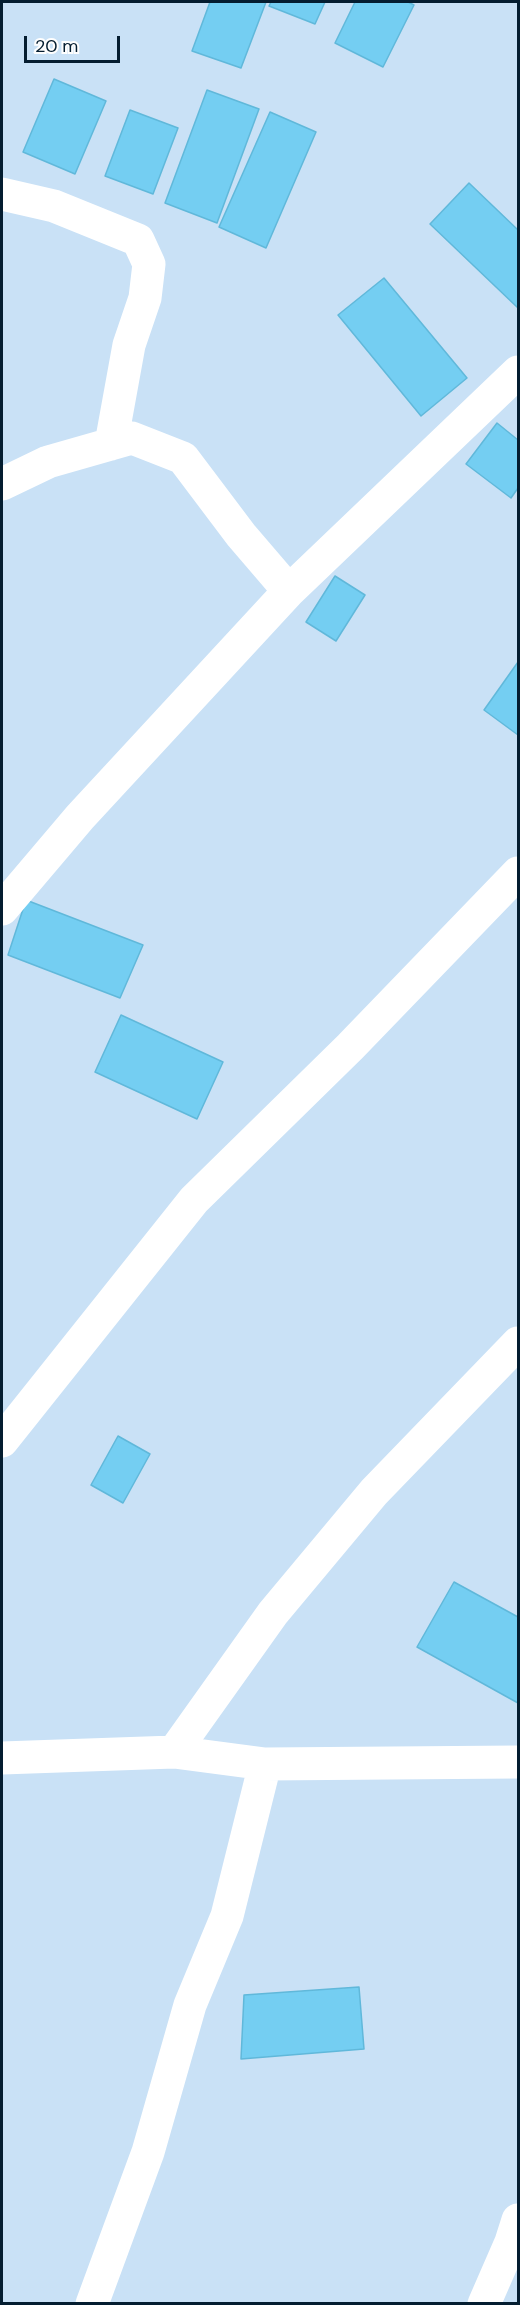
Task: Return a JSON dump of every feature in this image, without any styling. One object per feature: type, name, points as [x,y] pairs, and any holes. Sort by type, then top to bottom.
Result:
[{"type":"street","points":[[2,194],[54,206],[138,240],[149,264],[145,298],[129,345],[111,444]]},
{"type":"street","points":[[2,909],[80,817],[290,591],[519,372]]},
{"type":"street","points":[[2,484],[48,462],[132,438],[183,458],[241,535],[290,591]]},
{"type":"street","points":[[2,1441],[194,1200],[350,1047],[519,873]]},
{"type":"street","points":[[174,1752],[273,1612],[367,1500],[519,1343]]},
{"type":"street","points":[[2,1758],[174,1752],[265,1764],[519,1762]]},
{"type":"street","points":[[92,2304],[148,2152],[190,2005],[227,1916],[265,1764]]},
{"type":"street","points":[[488,2302],[519,2220]]},
{"type":"building","points":[[210,2],[266,2],[241,68],[192,51]]},
{"type":"building","points":[[271,2],[325,2],[315,24],[269,6]]},
{"type":"building","points":[[355,2],[408,2],[414,5],[383,67],[335,43]]},
{"type":"building","points":[[54,79],[106,101],[75,174],[23,152]]},
{"type":"building","points":[[207,90],[259,109],[217,223],[165,203]]},
{"type":"building","points":[[130,110],[178,128],[153,194],[105,176]]},
{"type":"building","points":[[270,112],[316,132],[266,248],[219,227]]},
{"type":"building","points":[[469,183],[518,230],[518,308],[430,224]]},
{"type":"building","points":[[384,278],[467,378],[421,416],[338,315]]},
{"type":"building","points":[[497,423],[518,440],[518,488],[511,498],[466,464]]},
{"type":"building","points":[[335,576],[365,595],[336,641],[306,622]]},
{"type":"building","points":[[518,662],[518,735],[484,710]]},
{"type":"building","points":[[26,900],[143,945],[120,998],[8,955]]},
{"type":"building","points":[[121,1015],[223,1062],[197,1119],[95,1072]]},
{"type":"building","points":[[118,1436],[150,1454],[123,1503],[91,1485]]},
{"type":"building","points":[[454,1582],[518,1617],[518,1703],[417,1647]]},
{"type":"building","points":[[359,1987],[364,2049],[241,2059],[244,1995]]}]
